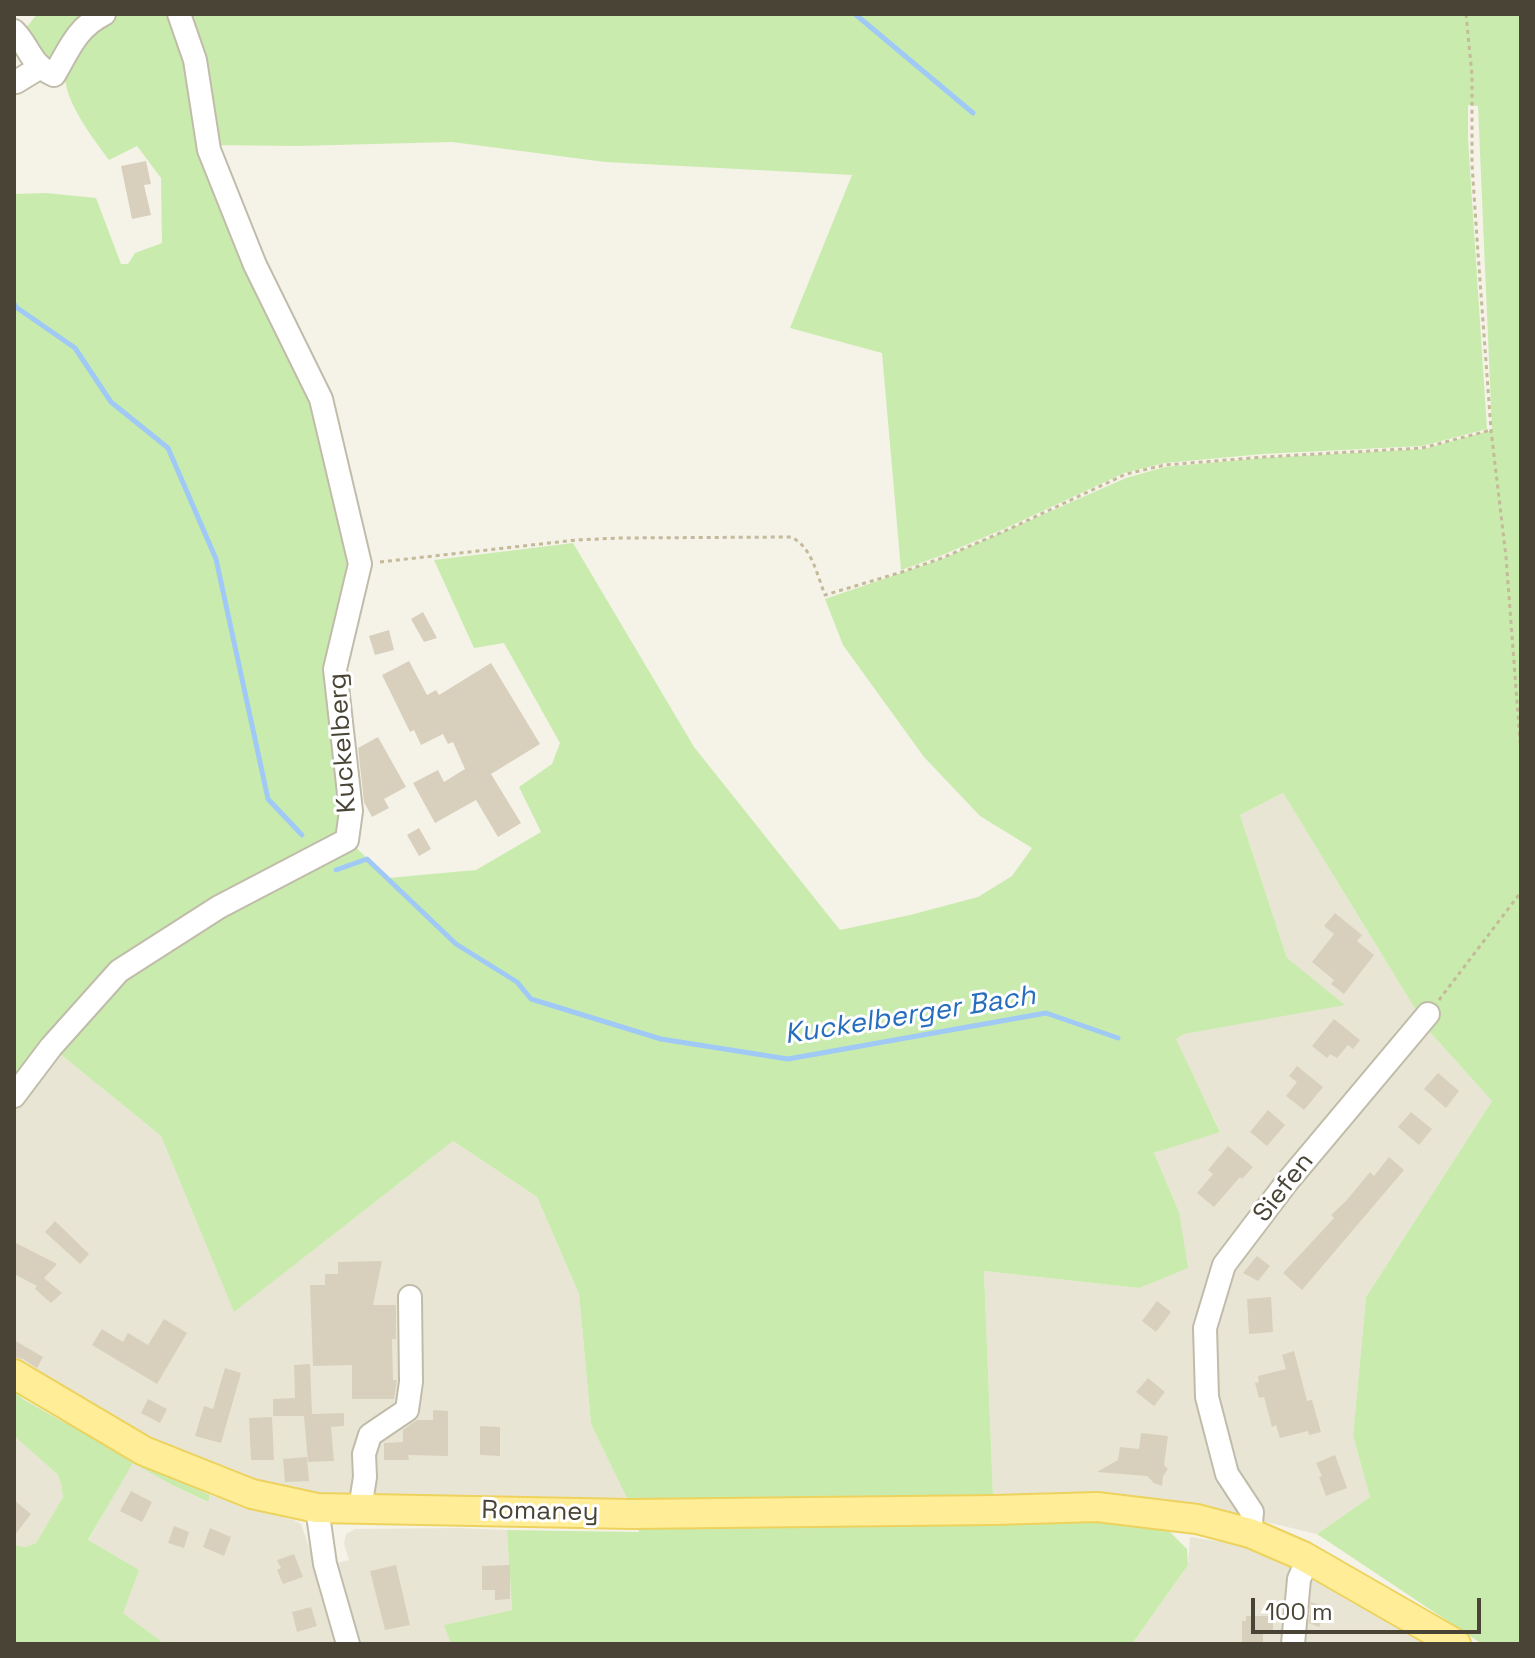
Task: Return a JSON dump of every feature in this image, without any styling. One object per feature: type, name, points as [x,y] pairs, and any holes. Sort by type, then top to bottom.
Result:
[{"type":"main road","name":"Romaney","points":[[14,1374],[144,1451],[252,1494],[317,1508],[631,1514],[1097,1507],[1197,1519],[1250,1533],[1308,1559],[1456,1644]]},
{"type":"street","points":[[16,82],[46,72],[88,23],[104,14]]},
{"type":"street","name":"Kuckelberg","points":[[14,1096],[51,1047],[119,971],[219,907],[347,840],[351,811],[335,669],[360,564],[321,399],[255,265],[209,150],[195,60],[179,14]]},
{"type":"street","points":[[14,31],[46,72]]},
{"type":"street","name":"Siefen","points":[[1250,1533],[1252,1512],[1227,1474],[1207,1397],[1205,1328],[1224,1265],[1287,1182],[1428,1014]]},
{"type":"street","points":[[360,1509],[365,1477],[364,1454],[370,1435],[407,1410],[411,1382],[410,1297]]},
{"type":"street","points":[[317,1508],[325,1564],[348,1644]]},
{"type":"street","points":[[1293,1644],[1299,1579],[1308,1559]]},
{"type":"path","points":[[1466,14],[1472,75],[1473,179],[1491,430],[1506,557],[1521,754]]},
{"type":"path","points":[[360,564],[576,540],[791,537],[800,541],[809,554],[825,595],[942,558],[1112,480],[1139,471],[1165,465],[1250,458],[1422,448],[1491,430]]},
{"type":"path","points":[[1428,1014],[1521,892]]},
{"type":"shaded area","points":[[1283,793],[1428,1030],[1492,1101],[1366,1297],[1353,1436],[1370,1497],[1317,1534],[1227,1513],[1087,1495],[993,1495],[984,1271],[1139,1288],[1179,1212],[1154,1153],[1220,1131],[1175,1039],[1287,958],[1240,815]]},
{"type":"shaded area","points":[[54,1049],[161,1136],[234,1311],[453,1141],[537,1197],[579,1294],[591,1424],[633,1511],[531,1496],[395,1503],[278,1490],[143,1438],[14,1362],[14,1101]]},
{"type":"shaded area","points":[[14,1436],[57,1474],[63,1497],[36,1543],[26,1547],[14,1545]]},
{"type":"shaded area","points":[[133,1462],[207,1502],[210,1495],[301,1524],[343,1644],[165,1644],[122,1613],[88,1541]]},
{"type":"shaded area","points":[[355,1529],[507,1530],[512,1610],[445,1625],[451,1644],[354,1644],[333,1564],[349,1560],[344,1544],[346,1534]]},
{"type":"shaded area","points":[[1190,1537],[1254,1547],[1319,1574],[1428,1644],[1132,1644],[1188,1565]]},
{"type":"green space","points":[[37,14],[94,14],[52,65],[22,33]]},
{"type":"green space","points":[[110,14],[169,14],[320,399],[359,568],[331,671],[342,840],[119,974],[14,1092],[14,194],[46,193],[96,198],[121,264],[128,264],[135,253],[162,243],[161,178],[137,146],[109,160],[77,112],[66,84],[65,71],[71,55]]},
{"type":"green space","points":[[187,14],[1521,14],[1521,1644],[1482,1644],[1317,1534],[1370,1497],[1353,1436],[1366,1297],[1492,1101],[1428,1030],[1283,793],[1240,815],[1287,958],[1345,1005],[1184,1034],[1176,1039],[1220,1132],[1154,1153],[1179,1212],[1188,1268],[1139,1288],[984,1271],[993,1495],[633,1511],[591,1424],[579,1294],[537,1197],[453,1141],[234,1312],[161,1136],[54,1049],[123,979],[222,913],[351,843],[388,878],[476,870],[541,832],[519,787],[552,764],[560,743],[504,643],[474,648],[434,560],[573,543],[694,747],[840,930],[978,897],[1012,876],[1032,848],[980,816],[924,757],[843,645],[825,599],[942,559],[1126,478],[1165,467],[1424,449],[1492,430],[1478,106],[1468,105],[1468,139],[1487,429],[1422,446],[1263,454],[1165,463],[1124,473],[1006,528],[901,570],[882,353],[790,328],[852,175],[605,162],[452,142],[209,145]]},
{"type":"green space","points":[[14,1391],[63,1422],[210,1495],[208,1502],[133,1463],[88,1540],[139,1570],[123,1613],[165,1644],[14,1644],[14,1545],[26,1547],[36,1543],[63,1497],[57,1474],[14,1436]]},
{"type":"green space","points":[[1093,1515],[1168,1530],[1187,1549],[1188,1565],[1132,1644],[451,1644],[444,1625],[512,1610],[507,1530],[639,1532],[634,1517]]},
{"type":"building","points":[[146,161],[151,184],[144,185],[151,215],[132,219],[121,166]]},
{"type":"building","points":[[423,612],[437,638],[424,642],[411,619]]},
{"type":"building","points":[[389,630],[394,650],[375,655],[369,636]]},
{"type":"building","points":[[409,661],[427,695],[436,690],[439,695],[491,663],[540,744],[491,774],[521,823],[498,837],[476,800],[435,823],[413,783],[438,770],[444,782],[465,769],[453,742],[448,744],[443,734],[421,745],[414,730],[410,732],[382,675]]},
{"type":"building","points":[[378,737],[406,787],[384,799],[389,808],[372,817],[364,802],[358,748]]},
{"type":"building","points":[[419,828],[431,849],[419,856],[407,835]]},
{"type":"building","points":[[1335,913],[1362,935],[1357,941],[1374,955],[1344,994],[1331,984],[1334,980],[1312,962],[1334,934],[1324,926]]},
{"type":"building","points":[[1334,1019],[1360,1040],[1353,1049],[1348,1045],[1337,1058],[1330,1054],[1327,1058],[1312,1046]]},
{"type":"building","points":[[1297,1066],[1323,1087],[1304,1110],[1286,1096],[1297,1082],[1289,1076]]},
{"type":"building","points":[[1438,1073],[1459,1091],[1446,1108],[1424,1089]]},
{"type":"building","points":[[1268,1110],[1285,1125],[1267,1146],[1250,1132]]},
{"type":"building","points":[[1411,1112],[1432,1129],[1419,1145],[1398,1127]]},
{"type":"building","points":[[1228,1146],[1253,1167],[1214,1207],[1197,1193],[1213,1174],[1208,1170]]},
{"type":"building","points":[[1389,1157],[1404,1170],[1302,1290],[1283,1273],[1334,1218],[1331,1215],[1370,1172],[1374,1176]]},
{"type":"building","points":[[55,1221],[89,1254],[80,1264],[45,1232]]},
{"type":"building","points":[[14,1242],[57,1264],[44,1278],[62,1293],[51,1303],[35,1289],[37,1286],[14,1274]]},
{"type":"building","points":[[1257,1256],[1270,1266],[1258,1281],[1243,1273]]},
{"type":"building","points":[[382,1261],[373,1305],[396,1305],[396,1339],[392,1339],[393,1380],[397,1380],[394,1399],[352,1399],[352,1365],[313,1366],[310,1285],[325,1285],[325,1274],[338,1274],[338,1262]]},
{"type":"building","points":[[1271,1297],[1273,1332],[1249,1334],[1247,1299]]},
{"type":"building","points":[[1157,1301],[1171,1312],[1156,1332],[1142,1321]]},
{"type":"building","points":[[164,1319],[187,1333],[157,1384],[92,1345],[102,1329],[123,1342],[128,1333],[148,1345]]},
{"type":"building","points":[[14,1340],[43,1357],[37,1368],[14,1357]]},
{"type":"building","points":[[1294,1351],[1307,1401],[1312,1400],[1321,1432],[1309,1435],[1308,1431],[1280,1438],[1276,1425],[1272,1427],[1264,1397],[1259,1398],[1255,1383],[1259,1382],[1258,1376],[1286,1369],[1282,1355]]},
{"type":"building","points":[[310,1364],[312,1414],[344,1413],[344,1426],[331,1427],[334,1461],[308,1462],[304,1416],[273,1416],[273,1399],[295,1398],[294,1365]]},
{"type":"building","points":[[225,1368],[241,1373],[221,1443],[195,1436],[204,1406],[213,1409]]},
{"type":"building","points":[[1148,1378],[1165,1392],[1154,1406],[1136,1392]]},
{"type":"building","points":[[148,1399],[167,1409],[160,1423],[141,1413]]},
{"type":"building","points":[[433,1410],[448,1411],[448,1456],[408,1455],[409,1460],[384,1460],[384,1443],[403,1442],[403,1430],[417,1420],[433,1420]]},
{"type":"building","points":[[272,1417],[274,1460],[251,1460],[249,1418]]},
{"type":"building","points":[[480,1426],[500,1427],[500,1456],[480,1455]]},
{"type":"building","points":[[1141,1433],[1168,1436],[1164,1465],[1168,1469],[1162,1486],[1147,1476],[1097,1472],[1118,1460],[1120,1447],[1139,1449]]},
{"type":"building","points":[[1335,1455],[1347,1488],[1326,1496],[1316,1463]]},
{"type":"building","points":[[307,1457],[309,1481],[285,1482],[283,1459]]},
{"type":"building","points":[[131,1491],[152,1502],[142,1522],[120,1511]]},
{"type":"building","points":[[14,1500],[31,1514],[14,1536]]},
{"type":"building","points":[[174,1526],[189,1532],[184,1548],[168,1543]]},
{"type":"building","points":[[210,1528],[231,1537],[224,1556],[203,1547]]},
{"type":"building","points":[[294,1554],[303,1577],[283,1584],[277,1570],[281,1568],[277,1560]]},
{"type":"building","points":[[396,1565],[410,1625],[385,1630],[370,1571]]},
{"type":"building","points":[[510,1565],[510,1599],[495,1600],[495,1590],[482,1590],[482,1566]]},
{"type":"building","points":[[1311,1602],[1327,1608],[1319,1627],[1309,1623]]},
{"type":"building","points":[[311,1607],[317,1626],[297,1632],[292,1612]]},
{"type":"building","points":[[1246,1616],[1273,1616],[1273,1632],[1263,1631],[1263,1644],[1242,1644],[1242,1621],[1246,1621]]},
{"type":"waterway","points":[[855,14],[973,113]]},
{"type":"waterway","name":"Kuckelberger Bach","points":[[14,304],[75,348],[111,402],[168,448],[216,559],[268,799],[302,835]]},
{"type":"waterway","name":"Kuckelberger Bach","points":[[336,870],[367,859],[456,944],[517,982],[531,999],[661,1039],[788,1059],[1046,1013],[1118,1038]]}]
